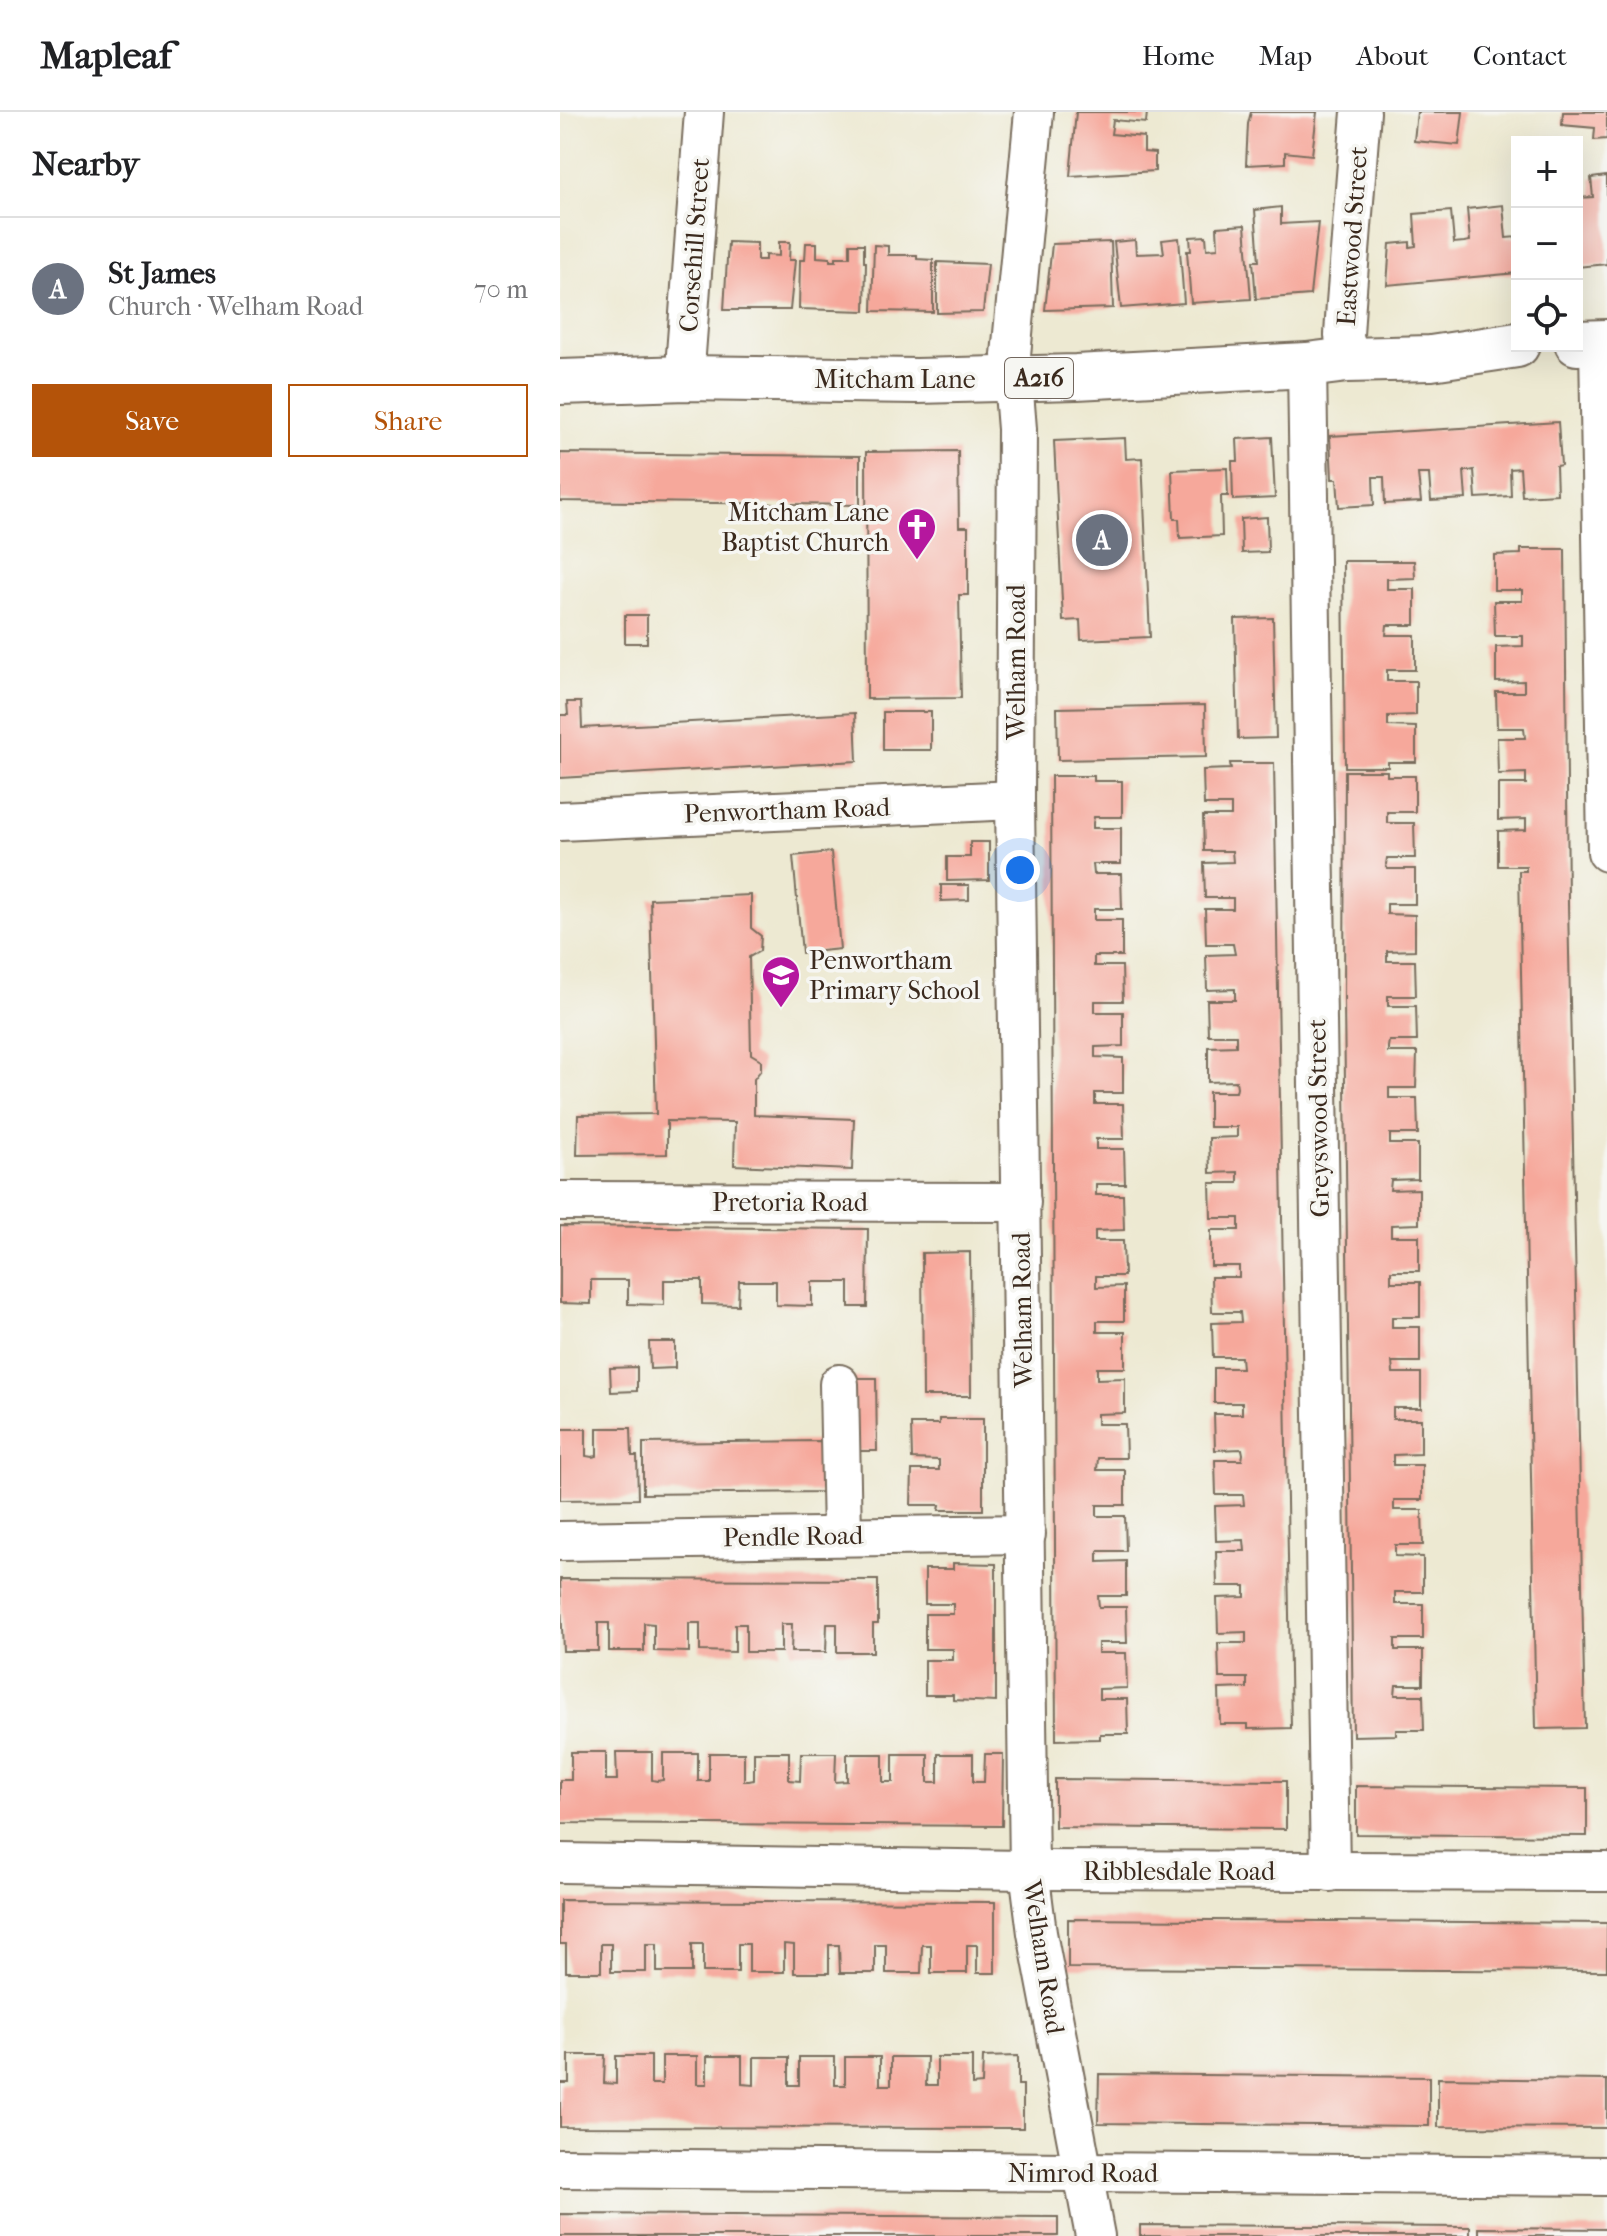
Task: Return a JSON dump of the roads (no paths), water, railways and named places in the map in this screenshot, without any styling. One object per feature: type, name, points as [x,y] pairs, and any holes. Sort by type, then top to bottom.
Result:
[{"type":"main road","name":"Mitcham Lane","points":[[560,382],[686,378],[917,381],[1133,375],[1431,358],[1511,346]]},
{"type":"street","name":"Corsehill Street","points":[[686,378],[704,112]]},
{"type":"street","name":"Welham Road","points":[[1034,112],[1013,327],[1017,429],[1015,800],[1029,1870],[1037,1933],[1095,2236]]},
{"type":"street","name":"Eastwood Street","points":[[1327,363],[1344,335],[1361,112]]},
{"type":"street","points":[[1594,343],[1607,852]]},
{"type":"street","name":"Greyswood Street","points":[[1327,363],[1330,1872]]},
{"type":"street","name":"Penwortham Road","points":[[560,821],[1015,800]]},
{"type":"street","name":"Pretoria Road","points":[[560,1201],[1021,1202]]},
{"type":"street","points":[[839,1384],[842,1535]]},
{"type":"street","name":"Pendle Road","points":[[560,1541],[1026,1534]]},
{"type":"street","name":"Ribblesdale Road","points":[[560,1863],[1029,1870],[1607,1872]]},
{"type":"street","name":"Nimrod Road","points":[[560,2168],[1607,2176]]},
{"type":"place","name":"St James","points":[[1102,540]]},
{"type":"place","name":"Mitcham Lane Baptist Church","points":[[917,561]]},
{"type":"place","name":"Penwortham Primary School","points":[[781,1009]]}]
